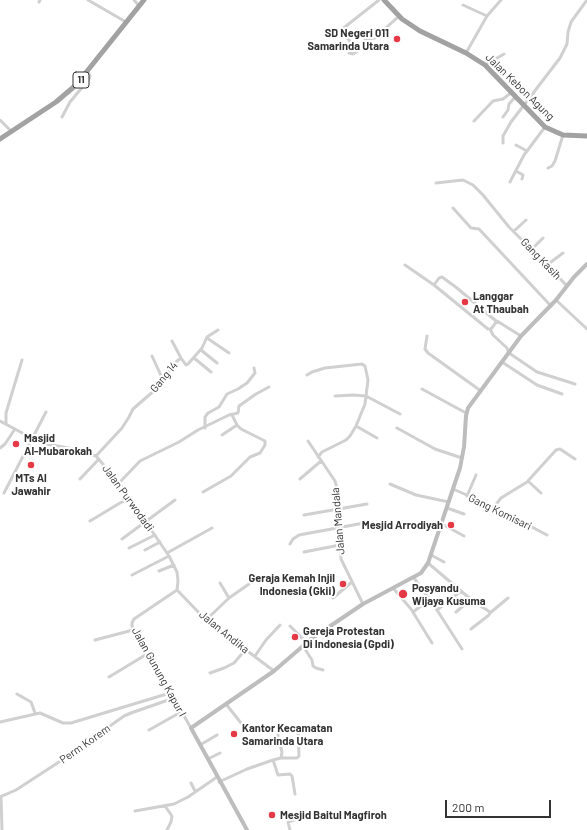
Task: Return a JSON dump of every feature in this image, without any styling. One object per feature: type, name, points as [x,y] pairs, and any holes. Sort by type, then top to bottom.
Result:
[{"type":"highway","name":"11","points":[[0,139],[70,91],[88,71],[144,0]]},
{"type":"highway","name":"Jalan Kebon Agung","points":[[384,0],[410,25],[428,36],[466,53],[485,65],[546,127],[563,134],[587,136]]},
{"type":"main road","points":[[247,830],[219,782],[191,728],[274,671],[305,644],[363,604],[421,573],[428,563],[431,555],[462,458],[466,433],[466,413],[468,408],[521,336],[551,306],[566,286],[587,264]]},
{"type":"street","points":[[88,0],[127,22]]},
{"type":"street","points":[[134,0],[139,6]]},
{"type":"street","points":[[353,45],[342,30],[379,0]]},
{"type":"street","points":[[466,53],[488,16],[500,1],[494,0]]},
{"type":"street","points":[[503,143],[505,133],[540,83],[546,78],[560,58],[567,44],[571,22],[587,0]]},
{"type":"street","points":[[463,5],[488,16]]},
{"type":"street","points":[[349,53],[353,54],[366,46],[365,39],[375,38],[400,16]]},
{"type":"street","points":[[485,65],[504,54]]},
{"type":"street","points":[[62,117],[70,102],[89,79],[90,76],[88,71]]},
{"type":"street","points":[[503,117],[508,110],[514,94]]},
{"type":"street","points":[[474,121],[493,101],[503,99],[514,94]]},
{"type":"street","points":[[0,120],[12,131]]},
{"type":"street","points":[[510,182],[521,159],[546,127]]},
{"type":"street","points":[[548,168],[552,166],[555,161],[563,134]]},
{"type":"street","points":[[516,145],[527,152]]},
{"type":"street","points":[[516,171],[523,175],[522,180]]},
{"type":"street","name":"Gang Kasih","points":[[436,183],[457,180],[469,182],[566,286]]},
{"type":"street","points":[[453,208],[471,228],[479,229],[551,306]]},
{"type":"street","points":[[514,231],[526,220]]},
{"type":"street","points":[[532,249],[543,238]]},
{"type":"street","points":[[547,264],[563,253]]},
{"type":"street","points":[[405,265],[434,285],[490,329],[492,335],[507,348],[509,353],[540,373],[575,384]]},
{"type":"street","points":[[434,285],[439,278],[442,277],[496,321],[521,336]]},
{"type":"street","points":[[556,300],[587,329]]},
{"type":"street","points":[[490,329],[496,321]]},
{"type":"street","points":[[218,330],[206,338],[228,353]]},
{"type":"street","points":[[427,336],[425,350],[481,391]]},
{"type":"street","name":"Gang 14","points":[[80,479],[122,428],[130,417],[133,409],[153,392],[181,358],[187,365],[201,350],[206,338]]},
{"type":"street","points":[[172,341],[181,358]]},
{"type":"street","points":[[201,350],[217,363]]},
{"type":"street","points":[[152,356],[163,380]]},
{"type":"street","points":[[194,358],[211,372]]},
{"type":"street","points":[[6,424],[6,412],[22,360]]},
{"type":"street","points":[[502,362],[536,385],[562,394]]},
{"type":"street","points":[[307,375],[326,368],[362,364],[365,366],[368,380],[365,404],[356,426],[348,439],[324,451],[318,457]]},
{"type":"street","points":[[205,428],[205,417],[219,407],[227,394],[247,383],[255,373],[254,368]]},
{"type":"street","points":[[119,483],[140,461],[239,412],[239,407],[243,403],[263,389],[269,387]]},
{"type":"street","points":[[422,389],[466,413]]},
{"type":"street","points":[[335,396],[366,396],[400,414]]},
{"type":"street","points":[[4,493],[46,412]]},
{"type":"street","points":[[203,492],[231,476],[250,457],[260,453],[265,445],[265,441],[241,429],[237,425],[232,415]]},
{"type":"street","name":"Jalan Purwodadi","points":[[0,421],[44,444],[74,449],[97,458],[119,483],[174,564],[177,572],[177,590]]},
{"type":"street","points":[[222,435],[237,425]]},
{"type":"street","points":[[356,426],[377,438]]},
{"type":"street","points":[[397,428],[435,449],[462,458]]},
{"type":"street","points":[[0,448],[6,444],[15,429]]},
{"type":"street","name":"Jalan Mandala","points":[[308,441],[335,481],[337,488],[342,562],[363,604]]},
{"type":"street","points":[[494,508],[501,498],[528,480],[557,449],[575,459]]},
{"type":"street","points":[[300,479],[321,461]]},
{"type":"street","points":[[467,496],[476,475]]},
{"type":"street","points":[[528,480],[541,493]]},
{"type":"street","points":[[390,484],[416,495],[449,502]]},
{"type":"street","name":"Gang Komisari","points":[[453,489],[494,508],[547,536]]},
{"type":"street","points":[[90,522],[120,502],[129,499]]},
{"type":"street","points":[[122,539],[175,500]]},
{"type":"street","points":[[304,516],[367,504]]},
{"type":"street","points":[[447,508],[464,514]]},
{"type":"street","points":[[290,544],[293,539],[299,536],[364,523]]},
{"type":"street","points":[[442,524],[464,536]]},
{"type":"street","points":[[132,575],[212,528]]},
{"type":"street","points":[[129,548],[155,535]]},
{"type":"street","points":[[145,550],[160,542]]},
{"type":"street","points":[[304,552],[340,545]]},
{"type":"street","points":[[431,555],[444,562]]},
{"type":"street","points":[[428,563],[490,613]]},
{"type":"street","points":[[159,571],[174,564]]},
{"type":"street","points":[[414,578],[430,599],[462,650]]},
{"type":"street","points":[[333,598],[352,582]]},
{"type":"street","points":[[220,583],[229,598]]},
{"type":"street","points":[[206,620],[229,598],[249,584]]},
{"type":"street","points":[[393,588],[413,612],[432,643]]},
{"type":"street","name":"Jalan Andika","points":[[177,590],[206,620],[274,671]]},
{"type":"street","name":"Jalan Gunung Kapur I","points":[[177,590],[134,619],[132,623],[133,630],[191,728]]},
{"type":"street","points":[[437,610],[461,591]]},
{"type":"street","points":[[471,629],[508,598]]},
{"type":"street","points":[[413,612],[430,599]]},
{"type":"street","points":[[456,612],[471,599]]},
{"type":"street","points":[[255,656],[273,631],[280,624]]},
{"type":"street","points":[[290,626],[305,644],[314,667],[323,670]]},
{"type":"street","points":[[95,640],[133,630]]},
{"type":"street","points":[[210,673],[234,663],[246,649]]},
{"type":"street","points":[[108,677],[147,654]]},
{"type":"street","points":[[0,722],[35,713],[44,714],[63,723],[71,723],[170,693]]},
{"type":"street","points":[[17,694],[31,702],[35,713]]},
{"type":"street","name":"Perm Korem","points":[[1,797],[16,790],[62,760],[124,716],[174,698]]},
{"type":"street","points":[[226,704],[241,723]]},
{"type":"street","points":[[149,730],[181,712]]},
{"type":"street","points":[[278,727],[278,736],[282,752],[281,758]]},
{"type":"street","points":[[219,782],[247,769],[273,760],[298,757],[298,729]]},
{"type":"street","points":[[200,745],[217,734]]},
{"type":"street","points":[[208,759],[220,753]]},
{"type":"street","points":[[273,760],[279,776],[290,774],[292,776],[295,794]]},
{"type":"street","points":[[135,811],[166,806],[178,802],[217,777]]},
{"type":"street","points":[[191,783],[195,792]]},
{"type":"street","points":[[1,797],[2,830]]},
{"type":"street","points":[[166,806],[172,816],[168,830]]},
{"type":"street","points":[[290,830],[288,822],[304,817],[305,813]]},
{"type":"place","name":"SD Negeri 011 Samarinda Utara","points":[[397,39]]},
{"type":"place","name":"Langgar At Thaubah","points":[[465,302]]},
{"type":"place","name":"Masjid Al-Mubarokah","points":[[16,444]]},
{"type":"place","name":"MTs Al Jawahir","points":[[31,465]]},
{"type":"place","name":"Mesjid Arrodiyah","points":[[451,525]]},
{"type":"place","name":"Geraja Kemah Injil Indonesia (Gkii)","points":[[343,584]]},
{"type":"place","name":"Posyandu Wijaya Kusuma","points":[[403,594]]},
{"type":"place","name":"Gereja Protestan Di Indonesia (Gpdi)","points":[[295,637]]},
{"type":"place","name":"Kantor Kecamatan Samarinda Utara","points":[[234,734]]},
{"type":"place","name":"Mesjid Baitul Magfiroh","points":[[272,815]]}]
